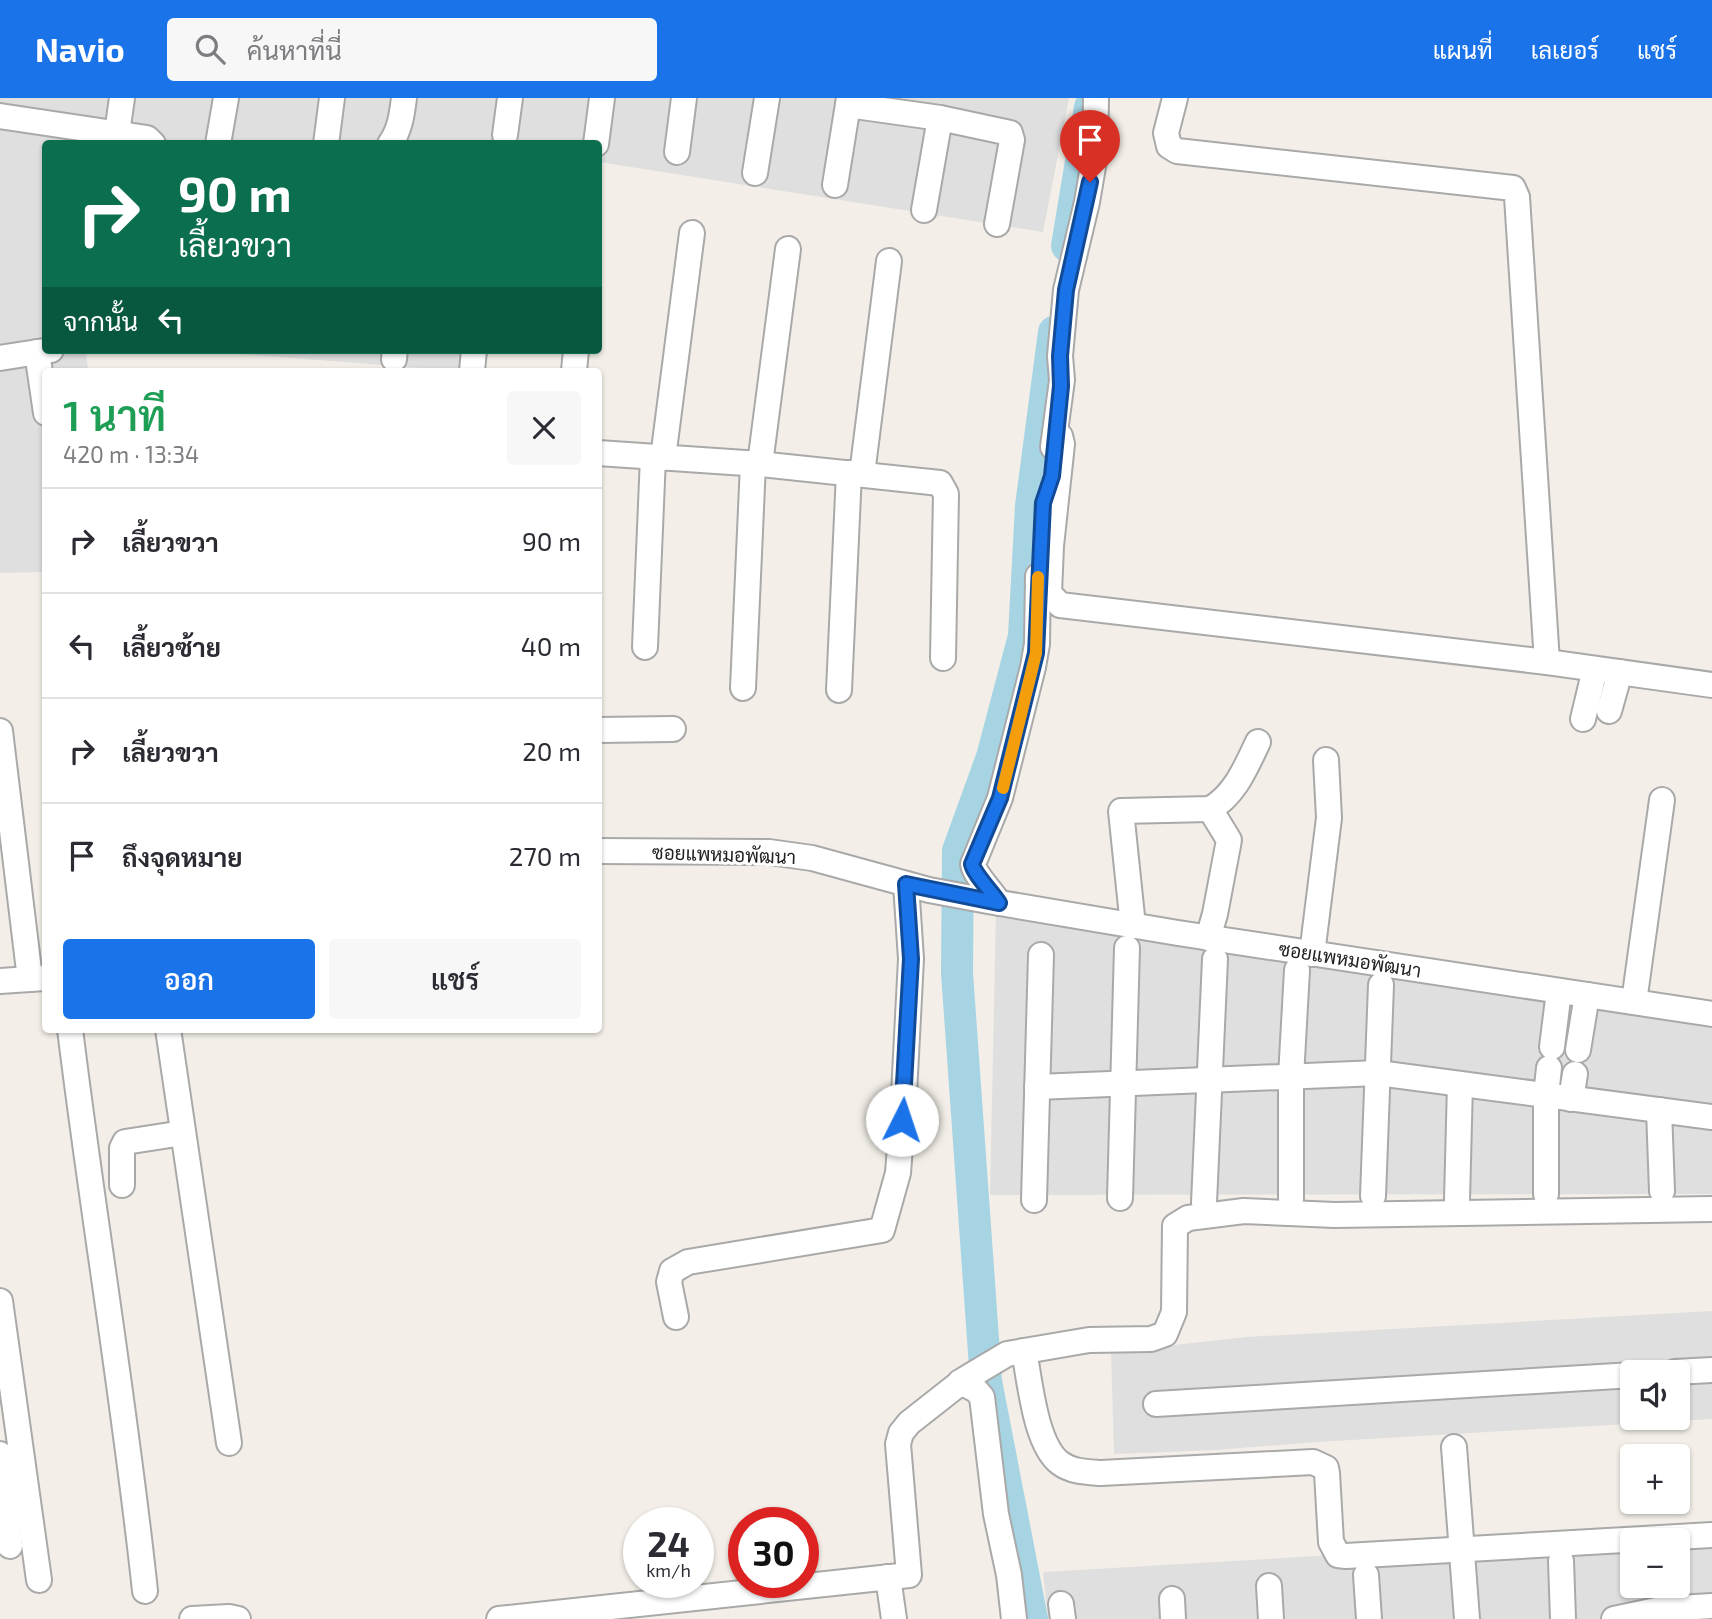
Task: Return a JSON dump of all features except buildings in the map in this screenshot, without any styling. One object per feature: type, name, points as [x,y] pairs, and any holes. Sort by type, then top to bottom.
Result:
[{"type":"street","points":[[117,133],[122,98]]},
{"type":"street","points":[[219,140],[226,98]]},
{"type":"street","points":[[327,140],[332,98]]},
{"type":"street","points":[[393,140],[401,119],[404,98]]},
{"type":"street","points":[[505,135],[510,98]]},
{"type":"street","points":[[597,140],[602,98]]},
{"type":"street","points":[[677,152],[684,98]]},
{"type":"street","points":[[755,173],[768,98]]},
{"type":"street","points":[[993,902],[989,888],[975,872],[972,864],[1000,798],[1036,653],[1043,503],[1052,476],[1061,386],[1060,356],[1066,290],[1095,155],[1096,98]]},
{"type":"street","points":[[1175,98],[1166,133],[1169,146],[1177,151],[1513,188],[1517,197],[1546,662]]},
{"type":"street","points":[[835,185],[848,102],[1010,133],[1012,140],[997,224]]},
{"type":"street","points":[[13,111],[73,135],[117,133],[149,140]]},
{"type":"street","points":[[924,210],[940,118]]},
{"type":"street","points":[[645,647],[658,457],[692,233]]},
{"type":"street","points":[[743,688],[757,464],[788,248]]},
{"type":"street","points":[[839,690],[855,473],[889,261]]},
{"type":"street","points":[[0,358],[42,351]]},
{"type":"street","points":[[1055,433],[1060,436],[1062,444],[1049,593],[1060,605],[1546,662],[1712,685]]},
{"type":"street","points":[[602,453],[757,464],[935,481],[944,487],[946,494],[943,658]]},
{"type":"street","points":[[1583,719],[1595,669]]},
{"type":"street","points":[[1609,711],[1620,672]]},
{"type":"street","points":[[602,730],[673,729]]},
{"type":"street","points":[[0,731],[38,979],[0,981]]},
{"type":"street","points":[[1119,1198],[1130,937],[1121,811],[1210,809],[1223,802],[1236,784],[1258,742]]},
{"type":"street","points":[[1291,1199],[1291,1077],[1304,962],[1329,818],[1325,760]]},
{"type":"street","points":[[1634,1002],[1662,800]]},
{"type":"street","points":[[1204,1203],[1212,948],[1215,914],[1229,840],[1210,809]]},
{"type":"street","name":"ซอยแพหมอพัฒนา","points":[[602,851],[769,852],[812,858],[917,887],[993,902],[1130,937],[1304,962],[1559,991],[1712,1014]]},
{"type":"street","points":[[676,1317],[669,1282],[672,1271],[688,1262],[882,1230],[898,1173],[917,887]]},
{"type":"street","points":[[1034,1200],[1041,955]]},
{"type":"street","points":[[1373,1196],[1381,985]]},
{"type":"street","points":[[1546,1194],[1546,1095],[1559,991]]},
{"type":"street","points":[[1571,1099],[1587,995]]},
{"type":"street","points":[[70,1033],[131,1463],[145,1591]]},
{"type":"street","points":[[169,1033],[229,1443]]},
{"type":"street","points":[[1037,1087],[1378,1073],[1712,1117]]},
{"type":"street","points":[[1457,1200],[1460,1084]]},
{"type":"street","points":[[1659,1110],[1662,1191]]},
{"type":"street","points":[[122,1185],[122,1147],[125,1142],[183,1133]]},
{"type":"street","points":[[499,1619],[909,1574],[898,1444],[901,1433],[909,1423],[963,1381],[1015,1353],[1089,1340],[1151,1339],[1165,1334],[1174,1312],[1175,1226],[1188,1217],[1244,1211],[1335,1215],[1712,1209]]},
{"type":"street","points":[[0,1301],[39,1580]]},
{"type":"street","points":[[1015,1353],[1041,1433],[1050,1454],[1062,1465],[1077,1471],[1101,1473],[1313,1462],[1326,1468],[1331,1542],[1338,1555],[1712,1535]]},
{"type":"street","points":[[1690,1371],[1712,1370]]},
{"type":"street","points":[[1156,1404],[1620,1376]]},
{"type":"street","points":[[963,1381],[982,1397],[996,1514],[1009,1575],[1014,1619]]},
{"type":"street","points":[[1454,1447],[1467,1619]]},
{"type":"street","points":[[0,1454],[10,1546]]},
{"type":"street","points":[[1560,1561],[1563,1619]]},
{"type":"street","points":[[1366,1575],[1369,1619]]},
{"type":"street","points":[[888,1577],[894,1619]]},
{"type":"street","points":[[1269,1586],[1271,1619]]},
{"type":"street","points":[[1614,1619],[1712,1606]]},
{"type":"street","points":[[191,1619],[238,1619]]},
{"type":"shaded area","points":[[0,98],[1069,98],[1043,232],[602,162],[602,140],[42,140],[42,354],[86,354],[88,368],[42,368],[42,572],[0,573]]},
{"type":"shaded area","points":[[242,354],[460,354],[458,368],[420,368]]},
{"type":"shaded area","points":[[996,910],[1712,1028],[1712,1194],[990,1195]]},
{"type":"shaded area","points":[[1712,1311],[1712,1419],[1690,1420],[1690,1360],[1620,1360],[1620,1424],[1114,1454],[1111,1352],[1246,1337]]},
{"type":"shaded area","points":[[1712,1533],[1712,1619],[1048,1619],[1043,1572],[1620,1538],[1620,1598],[1690,1598],[1690,1534]]},
{"type":"waterway","points":[[1067,246],[1090,107]]},
{"type":"waterway","points":[[1032,1619],[986,1381],[957,973],[958,851],[992,757],[1024,636],[1031,506],[1054,332]]},
{"type":"slow traffic","points":[[1003,788],[1036,653],[1038,577]]},
{"type":"route","points":[[902,1120],[911,959],[906,884],[999,903],[972,864],[1000,798],[1036,653],[1043,503],[1052,476],[1062,380],[1060,356],[1066,290],[1090,182]]}]
